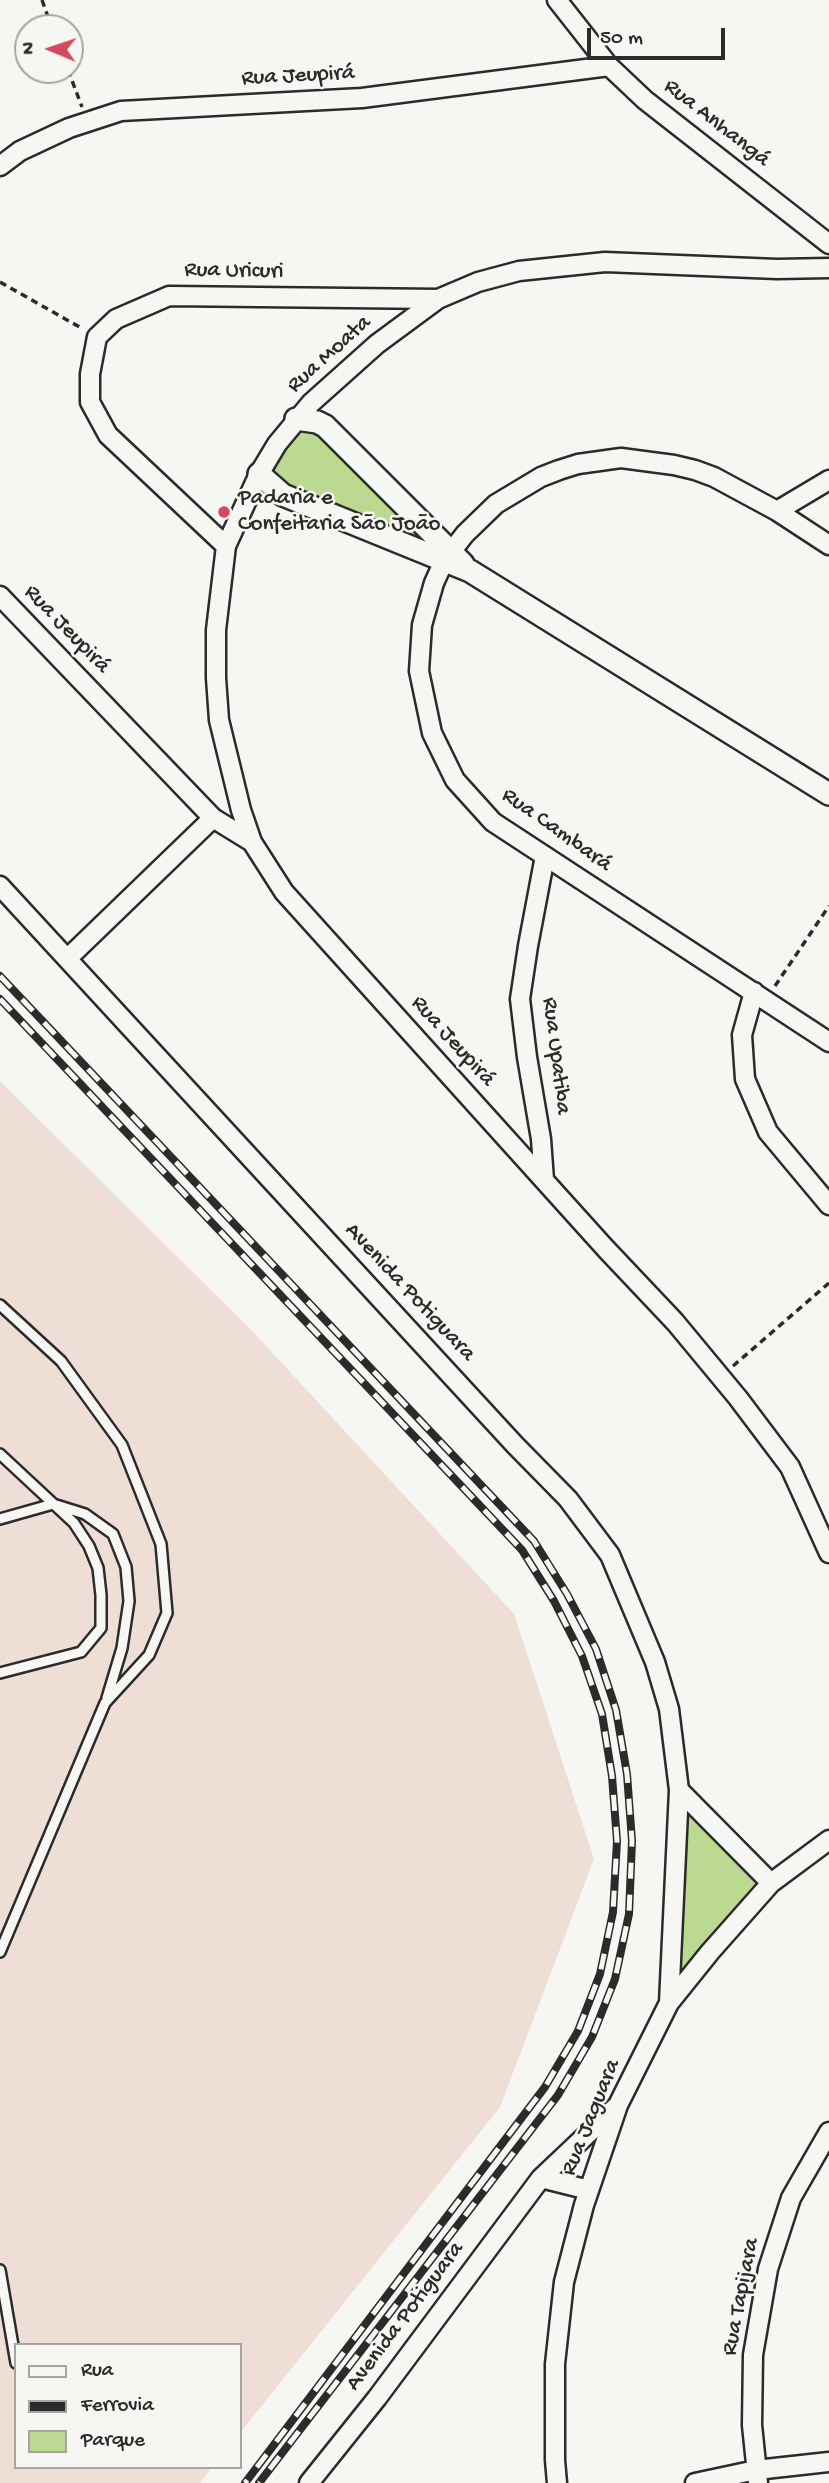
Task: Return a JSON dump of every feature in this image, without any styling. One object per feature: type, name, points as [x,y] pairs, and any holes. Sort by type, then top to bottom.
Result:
[{"type":"street","name":"Rua Anhangá","points":[[557,0],[609,66],[645,100],[829,243]]},
{"type":"street","name":"Rua Jeupirá","points":[[0,166],[20,151],[69,128],[121,111],[362,98],[609,66]]},
{"type":"street","name":"Rua Moata","points":[[252,842],[241,810],[219,720],[216,629],[226,546],[259,474],[296,419],[377,344],[438,299],[478,282],[519,271],[605,262],[777,269],[829,268]]},
{"type":"street","name":"Rua Uricuri","points":[[97,337],[116,318],[169,296],[438,299]]},
{"type":"street","points":[[97,337],[90,374],[90,402],[108,435],[226,546]]},
{"type":"street","points":[[296,419],[325,426],[448,556],[829,794]]},
{"type":"street","name":"Rua Cambará","points":[[829,545],[777,511],[714,477],[695,470],[631,460],[600,460],[559,470],[511,494],[481,517],[448,556],[430,594],[419,646],[419,671],[432,733],[455,780],[493,822],[829,1042]]},
{"type":"street","points":[[259,474],[283,495],[448,556]]},
{"type":"street","points":[[777,511],[829,480]]},
{"type":"street","name":"Rua Jeupirá","points":[[0,596],[213,818],[252,842],[284,892],[675,1322],[790,1467],[829,1553]]},
{"type":"street","points":[[68,958],[213,818]]},
{"type":"street","name":"Rua Upatiba","points":[[544,1180],[541,1139],[520,999],[545,856]]},
{"type":"street","name":"Avenida Potiguara","points":[[0,886],[515,1445],[568,1499],[610,1555],[655,1662],[669,1709],[679,1790],[669,2003]]},
{"type":"street","points":[[760,995],[742,1035],[745,1079],[768,1132],[829,1205]]},
{"type":"street","points":[[679,1790],[771,1883]]},
{"type":"street","name":"Rua Jaguara","points":[[557,2483],[556,2350],[564,2282],[589,2190],[618,2105],[669,2003],[771,1883],[829,1840]]},
{"type":"street","name":"Avenida Potiguara","points":[[309,2483],[377,2398],[541,2178],[618,2105]]},
{"type":"street","name":"Rua Tapijara","points":[[757,2477],[752,2425],[753,2355],[768,2269],[791,2198],[829,2132]]},
{"type":"street","points":[[541,2178],[589,2190]]},
{"type":"street","points":[[695,2483],[757,2477],[829,2462]]},
{"type":"lane","points":[[0,1305],[61,1360],[122,1445],[161,1544],[167,1613],[149,1655],[105,1703]]},
{"type":"lane","points":[[0,1454],[74,1523],[89,1546],[98,1569],[101,1628],[80,1652],[0,1673]]},
{"type":"lane","points":[[0,1519],[53,1504],[85,1514],[113,1534],[126,1567],[129,1601],[122,1648],[105,1703],[0,1952]]},
{"type":"lane","points":[[0,2270],[14,2351]]},
{"type":"path","points":[[73,84],[87,122]]},
{"type":"path","points":[[0,282],[97,337]]},
{"type":"path","points":[[760,995],[829,906]]},
{"type":"path","points":[[720,1376],[829,1283]]},
{"type":"shaded area","points":[[0,1081],[253,1332],[514,1614],[594,1859],[500,2107],[242,2430],[242,2343],[14,2343],[14,2469],[210,2469],[200,2483],[0,2483]]},
{"type":"green space","points":[[296,423],[322,432],[438,552],[284,493],[262,474]]},
{"type":"green space","points":[[687,1812],[759,1887],[679,1979]]},
{"type":"railway","points":[[0,976],[534,1541],[567,1594],[596,1649],[616,1710],[627,1774],[632,1841],[629,1914],[615,1979],[592,2037],[558,2095],[259,2483]]},
{"type":"railway","points":[[0,999],[522,1550],[554,1601],[582,1656],[602,1714],[612,1776],[617,1841],[613,1912],[600,1974],[578,2031],[545,2087],[245,2483]]},
{"type":"place","name":"Padaria e Confeitaria São João","points":[[224,512]]}]
